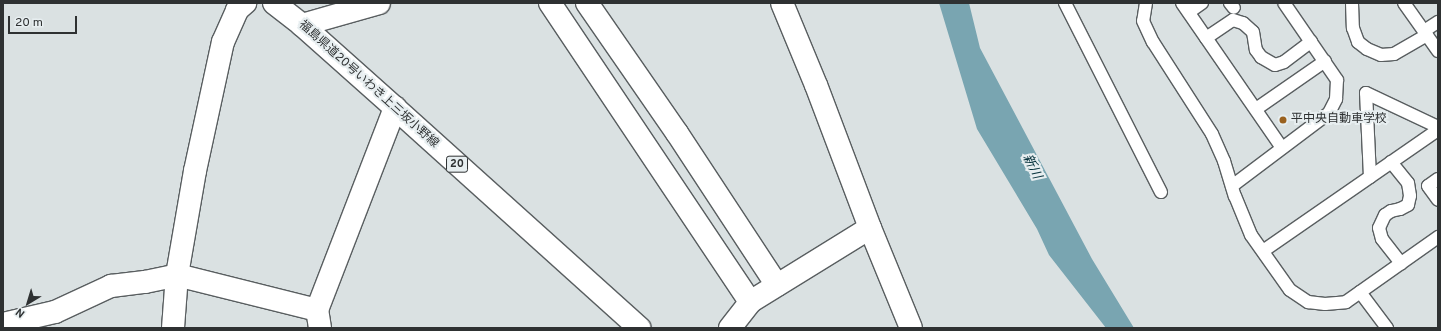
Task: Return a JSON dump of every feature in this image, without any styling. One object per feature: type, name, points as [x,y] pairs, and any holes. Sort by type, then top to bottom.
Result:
[{"type":"street","points":[[172,328],[177,275],[195,171],[223,42],[237,10],[245,3]]},
{"type":"street","name":"福島県道20号いわき上三坂小野線","points":[[274,3],[302,25],[639,328]]},
{"type":"street","points":[[302,25],[379,3]]},
{"type":"street","points":[[550,3],[750,302]]},
{"type":"street","points":[[587,3],[677,133],[777,285]]},
{"type":"street","points":[[782,3],[816,85],[870,228],[911,328]]},
{"type":"street","points":[[3,324],[55,312],[111,286],[146,282],[177,275],[318,319],[395,108]]},
{"type":"street","points":[[730,328],[750,302],[870,228]]},
{"type":"lane","points":[[1064,3],[1161,192]]},
{"type":"lane","points":[[1146,3],[1143,21],[1153,42],[1212,134],[1224,161],[1251,234],[1290,290],[1308,302],[1325,304],[1346,302],[1438,237]]},
{"type":"lane","points":[[1202,3],[1185,8],[1282,148]]},
{"type":"lane","points":[[1232,186],[1329,113],[1336,99],[1337,80],[1284,3]]},
{"type":"lane","points":[[1352,3],[1352,28],[1358,42],[1367,49],[1381,55],[1394,54],[1426,33],[1438,22]]},
{"type":"lane","points":[[1404,3],[1438,51]]},
{"type":"lane","points":[[1206,38],[1233,20],[1244,23],[1253,32],[1256,50],[1262,57],[1275,65],[1284,62],[1311,42]]},
{"type":"lane","points":[[1256,110],[1325,61]]},
{"type":"lane","points":[[1263,251],[1438,131],[1366,93],[1370,177]]},
{"type":"lane","points":[[1392,162],[1408,183],[1410,196],[1408,205],[1391,211],[1385,215],[1379,228],[1382,239],[1401,263]]},
{"type":"lane","points":[[1438,179],[1428,186],[1438,200]]},
{"type":"lane","points":[[1360,292],[1386,328]]},
{"type":"water","name":"新川","points":[[939,3],[969,3],[980,48],[1092,259],[1134,328],[1106,328],[1049,255],[1037,229],[977,129]]},
{"type":"place","name":"平中央自動車学校","points":[[1283,120]]}]
